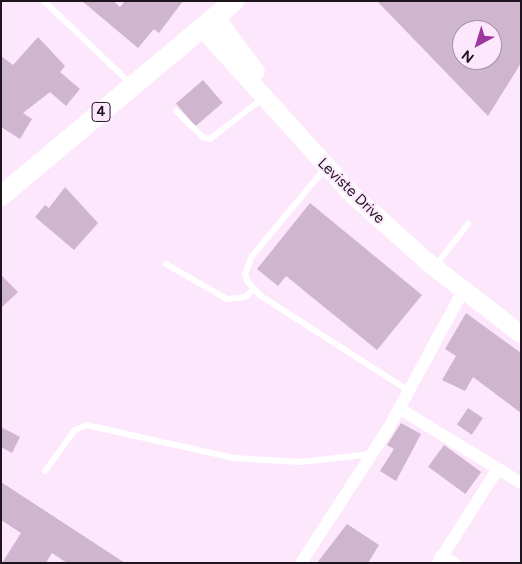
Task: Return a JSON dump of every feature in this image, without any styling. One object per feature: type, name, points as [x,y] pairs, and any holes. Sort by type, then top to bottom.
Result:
[{"type":"main road","name":"4","points":[[1,196],[234,1]]},
{"type":"main road","name":"Leviste Drive","points":[[208,22],[264,97],[326,167],[464,291],[521,334]]},
{"type":"main road","name":"Leviste Drive","points":[[208,22],[316,144],[440,260],[521,322]]},
{"type":"street","points":[[301,563],[373,454],[400,409],[464,291]]},
{"type":"street","points":[[400,409],[521,483]]},
{"type":"street","points":[[454,563],[440,559],[497,470]]},
{"type":"lane","points":[[44,1],[132,86]]},
{"type":"lane","points":[[176,111],[203,138],[210,139],[264,97]]},
{"type":"lane","points":[[326,167],[252,256],[245,274],[254,289],[409,391]]},
{"type":"lane","points":[[440,260],[468,224]]},
{"type":"lane","points":[[166,264],[228,299],[245,297],[254,289]]},
{"type":"lane","points":[[45,471],[75,430],[86,425],[234,458],[301,462],[373,454]]},
{"type":"building","points":[[82,1],[113,1],[120,7],[125,1],[183,1],[159,33],[154,29],[138,48]]},
{"type":"building","points":[[377,1],[521,1],[521,63],[488,116]]},
{"type":"building","points":[[38,37],[65,66],[60,72],[80,89],[66,106],[50,92],[23,113],[32,119],[20,139],[1,127],[1,56],[13,65]]},
{"type":"building","points":[[203,80],[223,103],[196,126],[176,104]]},
{"type":"building","points":[[65,187],[98,223],[74,250],[35,217],[45,205],[49,208]]},
{"type":"building","points":[[310,203],[422,295],[377,350],[286,276],[278,286],[257,269]]},
{"type":"building","points":[[1,275],[18,292],[1,308]]},
{"type":"building","points":[[466,313],[521,353],[521,413],[473,377],[465,391],[442,380],[456,356],[445,349]]},
{"type":"building","points":[[468,408],[483,418],[472,435],[457,425]]},
{"type":"building","points":[[401,423],[421,434],[396,481],[380,471],[394,449],[387,445]]},
{"type":"building","points":[[1,427],[20,437],[12,453],[1,447]]},
{"type":"building","points":[[444,445],[481,472],[465,494],[428,467]]},
{"type":"building","points":[[1,482],[125,563],[67,563],[52,553],[46,563],[2,563],[21,533],[1,520]]},
{"type":"building","points":[[347,524],[379,545],[368,563],[317,563]]}]
